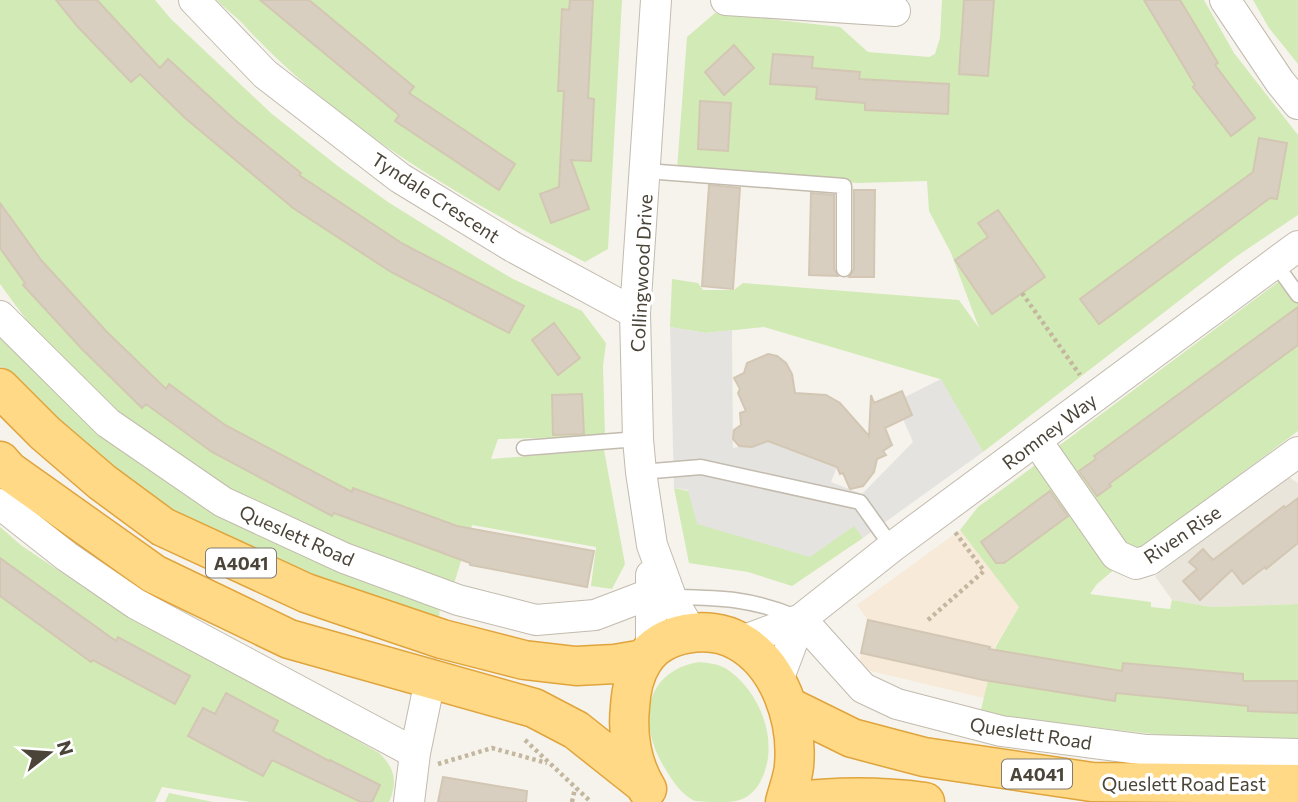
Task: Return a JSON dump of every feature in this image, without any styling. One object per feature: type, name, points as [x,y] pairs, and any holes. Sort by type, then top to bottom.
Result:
[{"type":"highway","name":"A4041","points":[[0,388],[45,433],[102,482],[163,527],[306,593],[442,639],[524,660],[576,666],[615,664],[647,655]]},
{"type":"highway","name":"A4041","points":[[0,461],[9,471],[154,574],[289,639],[534,708],[576,730],[650,793]]},
{"type":"highway","points":[[650,793],[633,756],[629,714],[635,674],[647,655],[663,642],[692,633],[715,633],[739,642],[769,668],[782,694],[792,733],[794,769],[785,802]]},
{"type":"highway","points":[[430,680],[442,639]]},
{"type":"highway","name":"Queslett Road East","points":[[782,694],[852,738],[924,757],[1092,782],[1298,783]]},
{"type":"highway","points":[[790,802],[832,796],[925,802]]},
{"type":"street","name":"Tyndale Crescent","points":[[194,0],[265,74],[400,178],[513,247],[635,313]]},
{"type":"street","name":"Collingwood Drive","points":[[647,655],[660,595],[640,472],[635,313],[656,0]]},
{"type":"street","points":[[726,0],[895,11]]},
{"type":"street","points":[[1225,0],[1298,104]]},
{"type":"street","name":"Romney Way","points":[[739,642],[801,619],[892,547],[1286,255]]},
{"type":"street","name":"Queslett Road","points":[[0,316],[108,423],[223,502],[344,558],[458,600],[536,620],[595,615],[660,595]]},
{"type":"street","name":"Riven Rise","points":[[1036,440],[1116,555],[1136,564],[1149,560],[1296,459]]},
{"type":"street","points":[[0,504],[66,556],[136,604],[269,673],[424,759]]},
{"type":"street","points":[[660,595],[692,633]]},
{"type":"street","points":[[782,694],[801,619]]},
{"type":"street","name":"Queslett Road","points":[[801,619],[863,688],[909,708],[1001,731],[1147,750],[1298,754]]},
{"type":"street","points":[[409,802],[424,759],[430,680]]},
{"type":"lane","points":[[646,171],[844,186],[844,269]]},
{"type":"lane","points":[[1286,255],[1298,295]]},
{"type":"lane","points":[[524,447],[638,439]]},
{"type":"lane","points":[[640,472],[701,467],[860,502],[892,547]]},
{"type":"lane","points":[[660,595],[733,599],[767,605],[801,619]]},
{"type":"path","points":[[1022,293],[1096,396]]},
{"type":"path","points":[[928,620],[984,571],[940,512]]},
{"type":"path","points":[[522,737],[591,802]]},
{"type":"path","points":[[424,759],[492,748],[548,763]]},
{"type":"path","points":[[572,802],[575,788]]},
{"type":"shaded area","points":[[670,327],[706,333],[732,330],[733,448],[768,441],[837,467],[831,482],[862,494],[913,442],[903,419],[912,414],[905,397],[941,379],[983,452],[863,538],[854,526],[810,557],[697,524],[688,490],[674,488]]},
{"type":"shaded area","points":[[1287,476],[1298,483],[1298,604],[1211,607],[1172,600],[1155,576]]},
{"type":"shaded area","points":[[960,530],[1019,607],[995,646],[984,698],[858,668],[868,620],[857,605]]},
{"type":"green space","points":[[0,0],[155,0],[171,19],[272,114],[339,167],[388,202],[513,279],[582,311],[606,343],[603,366],[605,436],[498,439],[491,459],[604,450],[625,564],[612,589],[591,586],[596,547],[472,525],[453,587],[411,574],[233,491],[135,427],[99,395],[36,333],[0,284]]},
{"type":"green space","points":[[217,0],[622,0],[608,249],[585,262],[447,186],[359,127],[318,95]]},
{"type":"green space","points":[[942,0],[1204,0],[1234,53],[1298,135],[1298,215],[1237,256],[983,452],[940,379],[764,327],[706,333],[670,327],[672,279],[698,283],[703,290],[734,290],[743,283],[959,300],[979,328],[951,253],[929,211],[927,181],[859,183],[677,169],[687,37],[715,13],[840,27],[868,52],[929,57],[935,54],[940,38]]},
{"type":"green space","points":[[1253,0],[1298,0],[1298,64],[1269,28]]},
{"type":"green space","points":[[1282,279],[1298,301],[1298,431],[1132,555],[1056,448]]},
{"type":"green space","points":[[0,328],[106,432],[440,605],[439,620],[416,621],[168,513],[49,422],[0,366]]},
{"type":"green space","points":[[1038,463],[1115,569],[1097,584],[1090,594],[1151,602],[1151,607],[1170,609],[1172,600],[1211,607],[1298,604],[1298,741],[1178,737],[980,714],[996,646],[1019,607],[960,530],[978,507]]},
{"type":"green space","points":[[674,488],[855,526],[863,538],[792,586],[748,572],[689,563]]},
{"type":"green space","points":[[0,527],[22,546],[128,617],[243,675],[379,753],[392,770],[394,782],[389,802],[250,802],[162,787],[155,802],[0,802]]},
{"type":"green space","points":[[699,662],[722,667],[737,677],[748,689],[763,716],[769,746],[763,776],[749,795],[739,800],[695,801],[686,795],[666,770],[651,736],[650,704],[656,689],[665,677],[680,668]]},
{"type":"green space","points":[[169,793],[213,802],[165,802]]},
{"type":"building","points":[[56,0],[97,0],[160,68],[168,59],[235,120],[301,173],[299,175],[403,244],[524,306],[509,333],[391,272],[293,208],[185,118],[140,74],[131,82]]},
{"type":"building","points":[[260,0],[309,0],[414,87],[409,93],[515,164],[499,190],[395,121],[399,115]]},
{"type":"building","points":[[570,0],[593,0],[588,98],[594,99],[591,161],[571,160],[589,209],[551,223],[540,194],[559,187],[564,91],[558,91],[562,9],[569,10]]},
{"type":"building","points":[[964,0],[994,0],[988,76],[959,74]]},
{"type":"building","points":[[1144,0],[1180,0],[1218,63],[1215,65],[1255,118],[1231,136],[1193,87],[1195,85]]},
{"type":"building","points":[[734,45],[754,68],[724,95],[705,72]]},
{"type":"building","points":[[773,54],[813,57],[812,68],[860,72],[859,79],[949,84],[948,114],[865,110],[865,103],[816,99],[817,87],[770,84]]},
{"type":"building","points":[[700,101],[731,103],[728,151],[698,149]]},
{"type":"building","points":[[1259,138],[1287,143],[1277,199],[1270,198],[1099,324],[1080,299],[1253,172]]},
{"type":"building","points":[[709,185],[740,188],[733,289],[702,286]]},
{"type":"building","points":[[854,190],[875,190],[874,277],[849,277],[854,269]]},
{"type":"building","points":[[811,193],[834,195],[834,269],[838,276],[809,275]]},
{"type":"building","points":[[0,203],[41,260],[107,332],[166,389],[169,384],[225,425],[352,492],[353,488],[457,526],[594,551],[587,587],[470,565],[334,513],[332,516],[212,452],[146,404],[142,408],[23,285],[25,283],[0,248]]},
{"type":"building","points":[[998,210],[1045,277],[992,314],[955,260],[988,237],[978,223]]},
{"type":"building","points":[[1298,307],[1298,345],[1109,484],[1111,486],[1097,496],[1079,471],[1096,459],[1094,456]]},
{"type":"building","points":[[554,323],[580,358],[558,375],[532,340]]},
{"type":"building","points":[[768,354],[777,356],[786,363],[792,374],[795,393],[826,395],[840,403],[869,436],[871,395],[874,403],[902,391],[912,415],[885,428],[892,445],[883,451],[886,455],[877,459],[874,472],[863,486],[850,489],[843,473],[840,474],[837,467],[768,441],[752,447],[739,446],[733,439],[734,430],[741,425],[740,413],[746,411],[734,378],[744,373],[747,363]]},
{"type":"building","points":[[582,394],[584,434],[553,435],[552,395]]},
{"type":"building","points":[[1050,491],[1068,516],[1004,563],[996,563],[981,542]]},
{"type":"building","points":[[1298,498],[1298,543],[1266,569],[1265,567],[1243,584],[1232,570],[1200,600],[1183,581],[1197,569],[1189,562],[1203,549],[1213,560]]},
{"type":"building","points":[[0,558],[116,641],[118,637],[190,676],[175,704],[93,660],[91,662],[0,596]]},
{"type":"building","points":[[868,620],[990,647],[989,649],[1122,671],[1123,663],[1243,674],[1243,681],[1298,681],[1298,713],[1248,711],[1248,706],[1116,693],[1115,701],[983,680],[861,653]]},
{"type":"building","points":[[226,693],[278,721],[273,731],[380,785],[372,802],[361,802],[272,760],[263,776],[188,736],[203,708],[215,714]]},
{"type":"building","points":[[443,777],[527,791],[526,802],[438,802]]}]
